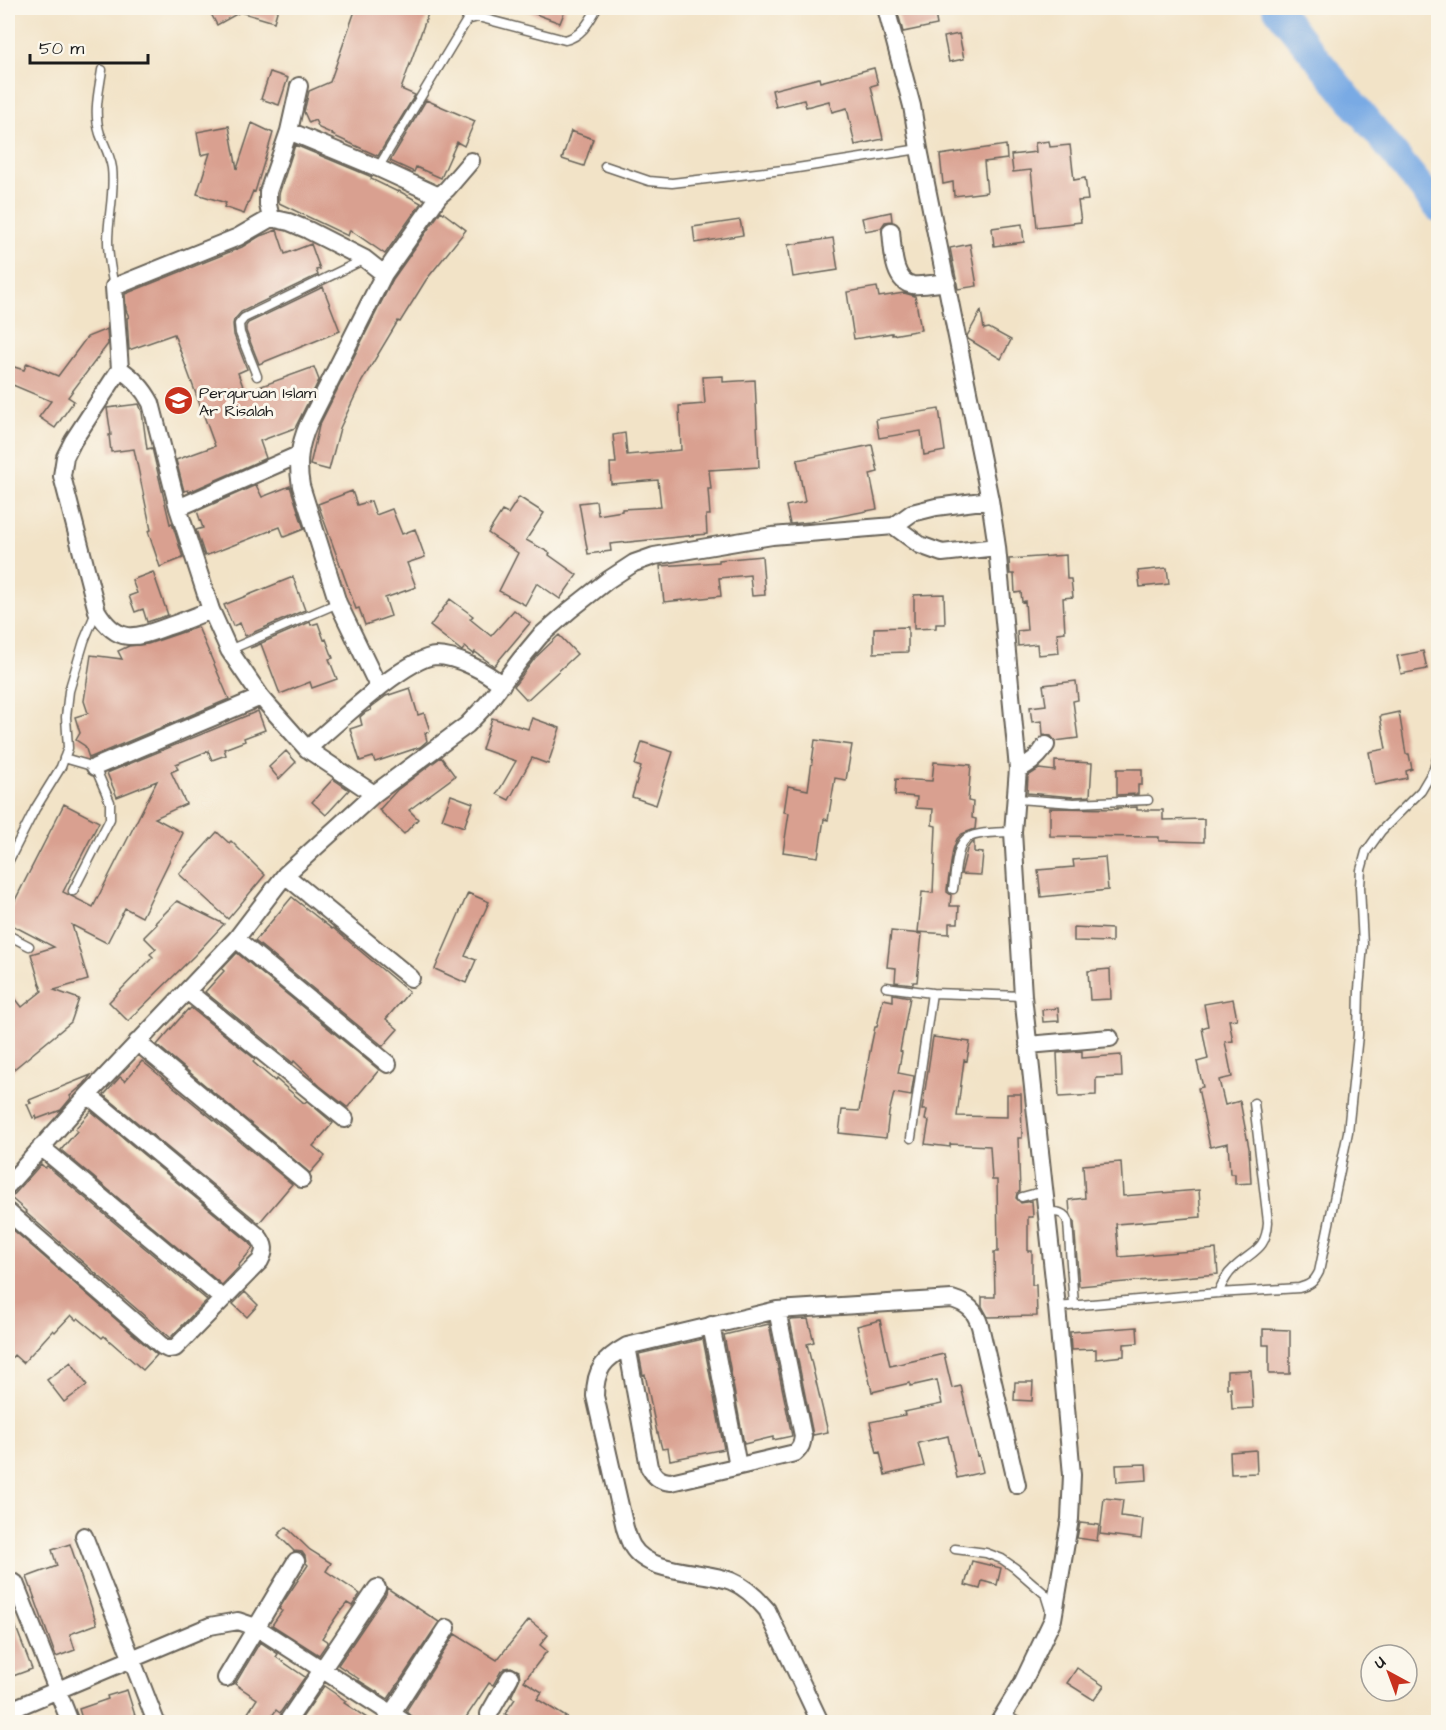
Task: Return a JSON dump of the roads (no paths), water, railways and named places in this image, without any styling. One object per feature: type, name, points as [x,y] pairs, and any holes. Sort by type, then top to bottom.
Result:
[{"type":"street","points":[[886,8],[912,106],[990,500],[997,547],[1018,769],[1013,832],[1023,996],[1057,1307],[1072,1475],[1070,1519],[1053,1619],[1007,1720]]},
{"type":"street","points":[[271,218],[268,192],[289,131],[299,86]]},
{"type":"street","points":[[289,131],[439,196]]},
{"type":"street","points":[[379,688],[338,603],[301,486],[298,454],[308,425],[384,274],[439,196],[471,161]]},
{"type":"street","points":[[211,610],[142,636],[128,637],[115,633],[105,625],[97,611],[62,476],[65,457],[73,441],[120,369],[114,287],[238,237],[271,218],[308,230],[365,259],[384,274]]},
{"type":"street","points":[[891,231],[896,266],[900,277],[906,283],[914,285],[947,282]]},
{"type":"street","points":[[120,369],[134,379],[151,403],[178,508],[211,610],[229,650],[261,698],[307,749],[374,795]]},
{"type":"street","points":[[178,508],[298,454]]},
{"type":"street","points":[[8,1185],[88,1095],[236,939],[285,875],[374,795],[466,725],[486,705],[540,636],[608,580],[634,563],[654,556],[772,537],[894,526],[912,513],[936,507],[990,500]]},
{"type":"street","points":[[894,526],[920,545],[942,553],[997,547]]},
{"type":"street","points":[[307,749],[379,688],[423,659],[436,656],[451,658],[490,674],[502,685]]},
{"type":"street","points":[[95,767],[261,698]]},
{"type":"street","points":[[1018,769],[1028,766],[1046,745]]},
{"type":"street","points":[[285,875],[411,978]]},
{"type":"street","points":[[236,939],[388,1064]]},
{"type":"street","points":[[186,991],[345,1119]]},
{"type":"street","points":[[1028,1045],[1110,1038]]},
{"type":"street","points":[[138,1042],[302,1179]]},
{"type":"street","points":[[8,1212],[168,1349],[175,1348],[260,1261],[265,1252],[264,1244],[258,1236],[88,1095]]},
{"type":"street","points":[[41,1147],[223,1299]]},
{"type":"street","points":[[820,1722],[767,1610],[756,1597],[744,1587],[730,1581],[649,1562],[631,1545],[625,1528],[595,1396],[595,1383],[601,1367],[611,1355],[627,1346],[777,1310],[952,1299],[971,1308],[980,1326],[1017,1485]]},
{"type":"street","points":[[627,1346],[649,1467],[655,1477],[671,1482],[795,1453],[800,1448],[802,1436],[777,1310]]},
{"type":"street","points":[[711,1325],[738,1466]]},
{"type":"street","points":[[84,1536],[156,1722]]},
{"type":"street","points":[[226,1678],[296,1561]]},
{"type":"street","points":[[15,1583],[70,1722]]},
{"type":"street","points":[[287,1722],[377,1588]]},
{"type":"street","points":[[8,1711],[210,1626],[238,1621],[256,1627],[393,1720],[447,1628]]},
{"type":"street","points":[[492,1720],[510,1677]]},
{"type":"lane","points":[[378,168],[467,20],[478,17],[565,40],[572,38],[585,27],[597,8]]},
{"type":"lane","points":[[102,70],[96,113],[100,133],[112,166],[113,183],[108,240],[114,287]]},
{"type":"lane","points":[[605,165],[648,181],[672,183],[791,169],[919,149]]},
{"type":"lane","points":[[257,376],[240,333],[239,324],[244,318],[365,259]]},
{"type":"lane","points":[[229,650],[338,603]]},
{"type":"lane","points":[[8,862],[35,809],[61,767],[68,748],[66,717],[69,692],[84,641],[97,611]]},
{"type":"lane","points":[[1057,1307],[1299,1288],[1315,1281],[1319,1272],[1348,1132],[1358,1035],[1362,945],[1361,870],[1366,852],[1381,831],[1421,791],[1434,769],[1438,755]]},
{"type":"lane","points":[[64,758],[95,767],[110,802],[111,819],[73,891]]},
{"type":"lane","points":[[1017,799],[1074,803],[1148,800]]},
{"type":"lane","points":[[953,889],[959,852],[963,842],[969,837],[978,835],[1013,832]]},
{"type":"lane","points":[[8,935],[30,946]]},
{"type":"lane","points":[[886,987],[932,993],[1023,996]]},
{"type":"lane","points":[[911,1138],[932,993]]},
{"type":"lane","points":[[1218,1293],[1232,1269],[1261,1247],[1267,1235],[1268,1221],[1254,1103]]},
{"type":"lane","points":[[1022,1197],[1044,1191]]},
{"type":"lane","points":[[1046,1212],[1064,1214],[1068,1222],[1074,1305]]},
{"type":"lane","points":[[955,1549],[986,1553],[1002,1558],[1045,1594],[1053,1619]]},
{"type":"waterway","points":[[1276,8],[1438,208]]},
{"type":"place","name":"Perguruan Islam Ar Risalah","points":[[178,401]]}]
